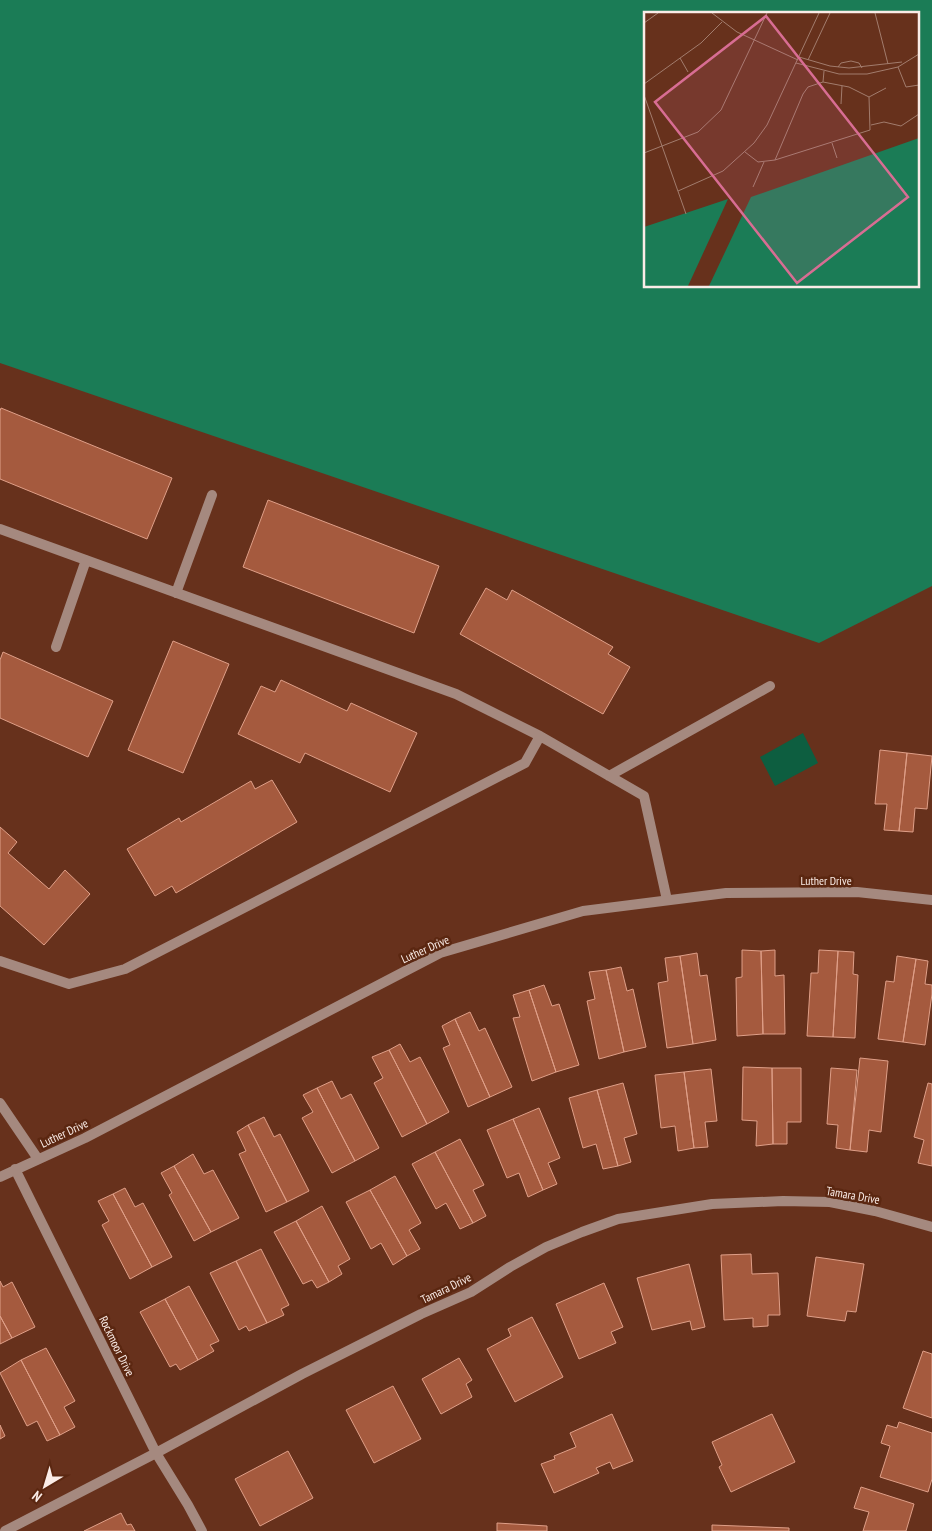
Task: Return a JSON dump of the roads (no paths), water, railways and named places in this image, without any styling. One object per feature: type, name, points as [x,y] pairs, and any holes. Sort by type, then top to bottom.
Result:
[{"type":"street","points":[[176,593],[212,495]]},
{"type":"street","points":[[0,529],[456,694],[540,736],[644,796],[667,900]]},
{"type":"street","points":[[56,647],[86,560]]},
{"type":"street","points":[[609,776],[770,686]]},
{"type":"street","points":[[0,961],[69,984],[125,969],[525,763],[540,736]]},
{"type":"street","name":"Luther Drive","points":[[0,1177],[85,1138],[440,952],[583,911],[726,893],[858,892],[932,900]]},
{"type":"street","points":[[0,1103],[38,1159]]},
{"type":"street","name":"Rockmoor Drive","points":[[15,1169],[156,1454],[202,1531]]},
{"type":"street","name":"Tamara Drive","points":[[5,1531],[156,1454],[302,1374],[421,1314],[471,1292],[546,1247],[618,1219],[712,1204],[783,1201],[830,1202],[875,1211],[932,1227]]}]
